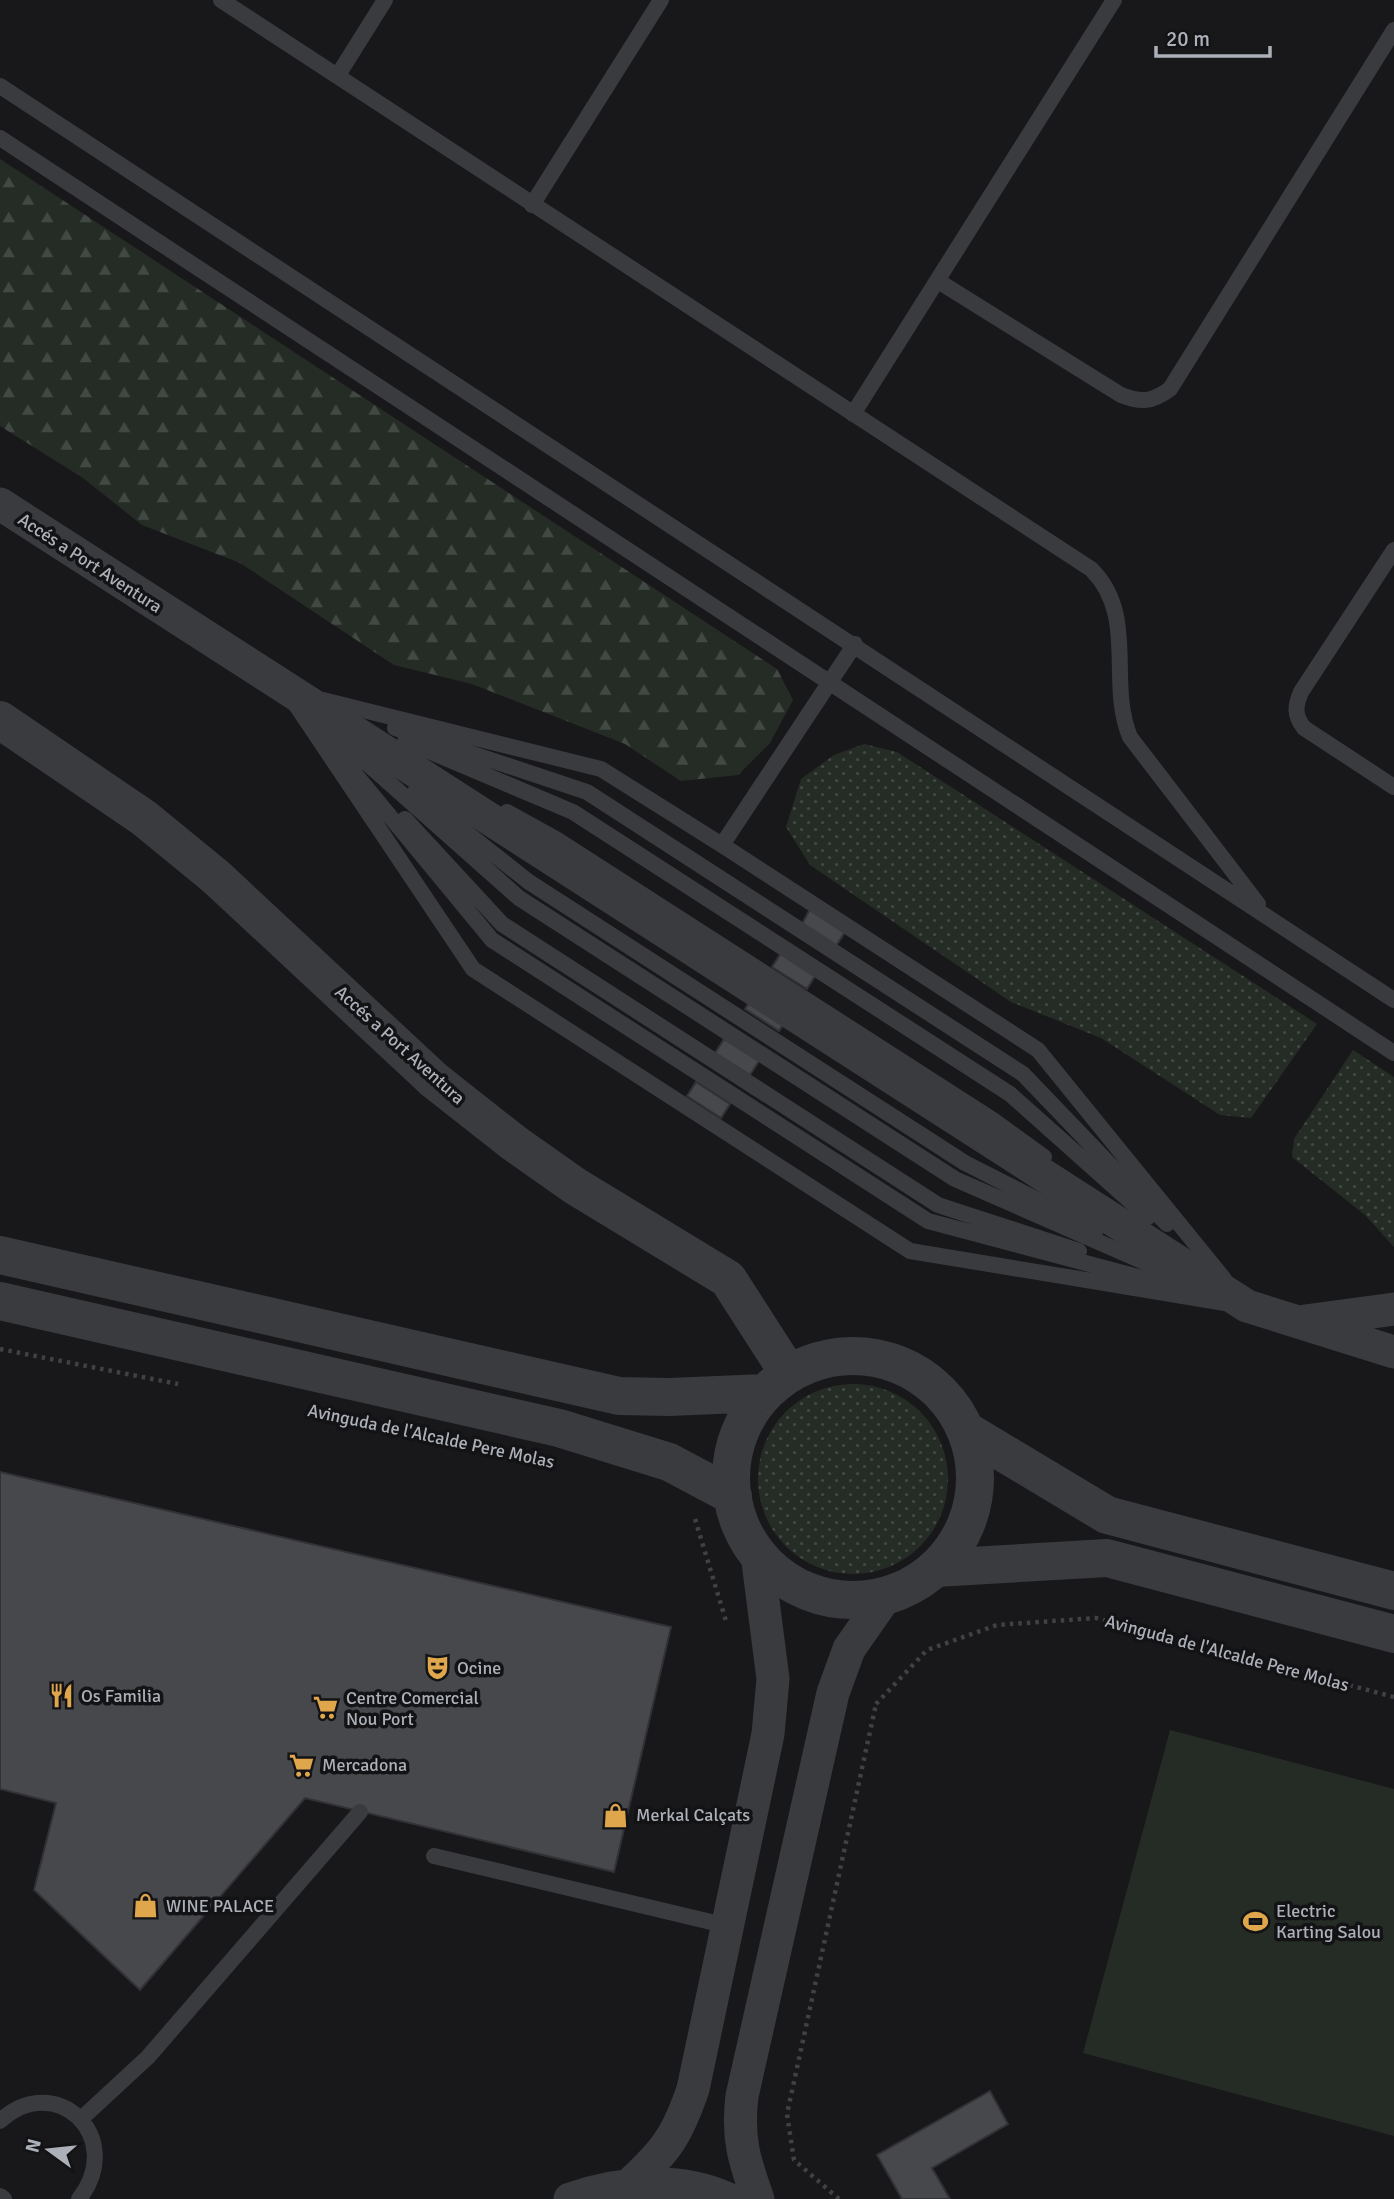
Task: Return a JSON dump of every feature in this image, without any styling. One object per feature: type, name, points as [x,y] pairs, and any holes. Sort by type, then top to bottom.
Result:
[{"type":"street","name":"Accés a Port Aventura","points":[[0,504],[286,691],[547,853],[1247,1306],[1394,1352]]},
{"type":"street","name":"Accés a Port Aventura","points":[[0,720],[144,818],[216,877],[434,1080],[514,1143],[575,1186],[727,1279],[777,1383]]},
{"type":"street","points":[[0,1255],[619,1396],[669,1397],[777,1383]]},
{"type":"street","name":"Avinguda de l'Alcalde Pere Molas","points":[[0,1301],[559,1428],[668,1462],[733,1496]]},
{"type":"street","points":[[1296,1322],[1394,1309]]},
{"type":"street","points":[[836,1356],[877,1357],[896,1363],[931,1383],[946,1397],[967,1432],[975,1473],[970,1515],[956,1543],[936,1568],[921,1580],[886,1596],[850,1600],[815,1594],[783,1578],[757,1554],[746,1536],[733,1496],[734,1451],[752,1410],[777,1383],[817,1361],[836,1356]]},
{"type":"street","points":[[967,1432],[1107,1515],[1394,1591]]},
{"type":"street","points":[[630,2184],[663,2153],[681,2125],[693,2089],[760,1780],[773,1679],[757,1554]]},
{"type":"street","points":[[936,1568],[1107,1558],[1394,1634]]},
{"type":"street","points":[[758,2199],[743,2157],[738,2128],[742,2096],[814,1771],[839,1674],[857,1635],[886,1596]]},
{"type":"street","points":[[570,2199],[630,2184],[677,2185],[729,2199]]},
{"type":"lane","points":[[221,0],[1091,569],[1104,582],[1117,616],[1121,716],[1130,737],[1266,914]]},
{"type":"lane","points":[[338,75],[384,0]]},
{"type":"lane","points":[[533,205],[661,0]]},
{"type":"lane","points":[[853,414],[1114,0]]},
{"type":"lane","points":[[938,281],[1121,396],[1140,402],[1157,399],[1170,388],[1394,30]]},
{"type":"lane","points":[[0,86],[855,644],[1394,1000]]},
{"type":"lane","points":[[0,138],[828,684],[1394,1053]]},
{"type":"lane","points":[[1394,550],[1295,705],[1297,719],[1304,728],[1394,787]]},
{"type":"lane","points":[[722,845],[855,644]]},
{"type":"lane","points":[[286,691],[601,769],[722,845],[1038,1051],[1247,1306]]},
{"type":"lane","points":[[286,691],[519,898],[944,1172],[1247,1306]]},
{"type":"lane","points":[[286,691],[492,940],[928,1222],[1247,1306]]},
{"type":"lane","points":[[286,691],[473,969],[910,1251],[1247,1306]]},
{"type":"lane","points":[[286,691],[587,792],[1023,1074],[1247,1306]]},
{"type":"lane","points":[[286,691],[573,812],[1010,1094],[1247,1306]]},
{"type":"lane","points":[[81,2119],[148,2057],[360,1812]]},
{"type":"lane","points":[[434,1856],[728,1926]]},
{"type":"lane","points":[[0,2121],[11,2111],[28,2104],[47,2102],[65,2108],[81,2119],[91,2134],[97,2151],[96,2168],[79,2199]]},
{"type":"path","points":[[0,1349],[191,1387]]},
{"type":"path","points":[[695,1518],[731,1635]]},
{"type":"path","name":"Avinguda de l'Alcalde Pere Molas","points":[[839,2199],[794,2160],[787,2113],[876,1704],[927,1650],[998,1625],[1096,1618],[1394,1697]]},
{"type":"green space","points":[[0,159],[777,669],[793,700],[770,743],[738,775],[681,781],[625,744],[472,684],[394,665],[240,563],[142,525],[83,478],[0,426]]},
{"type":"green space","points":[[864,744],[897,752],[1317,1024],[1251,1118],[1220,1115],[1101,1038],[1011,1002],[810,865],[786,827],[801,779],[834,755]]},
{"type":"green space","points":[[1353,1050],[1394,1077],[1394,1247],[1365,1215],[1292,1157],[1294,1139]]},
{"type":"green space","points":[[853,1384],[889,1391],[920,1412],[941,1443],[948,1479],[941,1515],[920,1546],[889,1567],[853,1574],[817,1567],[786,1546],[765,1515],[758,1479],[765,1443],[786,1412],[817,1391]]},
{"type":"green space","name":"Electric Karting Salou","points":[[1170,1730],[1394,1789],[1394,2136],[1083,2053]]},
{"type":"building","points":[[810,909],[845,932],[836,946],[802,924]]},
{"type":"building","points":[[781,953],[815,976],[807,989],[772,967]]},
{"type":"building","points":[[754,995],[788,1017],[779,1031],[745,1009]]},
{"type":"building","points":[[724,1039],[759,1061],[750,1075],[715,1053]]},
{"type":"building","points":[[696,1082],[730,1104],[721,1118],[687,1096]]},
{"type":"building","name":"Centre Comercial Nou Port","points":[[0,1472],[671,1627],[614,1872],[305,1798],[140,1990],[34,1890],[56,1803],[0,1789]]},
{"type":"building","points":[[990,2091],[1008,2124],[932,2168],[950,2199],[902,2199],[877,2155]]},
{"type":"place","name":"Ocine","points":[[437,1668]]},
{"type":"place","name":"Os Familia","points":[[61,1696]]},
{"type":"place","name":"Centre Comercial Nou Port","points":[[326,1708]]},
{"type":"place","name":"Mercadona","points":[[302,1765]]},
{"type":"place","name":"Merkal Calçats","points":[[616,1815]]},
{"type":"place","name":"WINE PALACE","points":[[146,1906]]},
{"type":"place","name":"Electric Karting Salou","points":[[1256,1921]]}]
